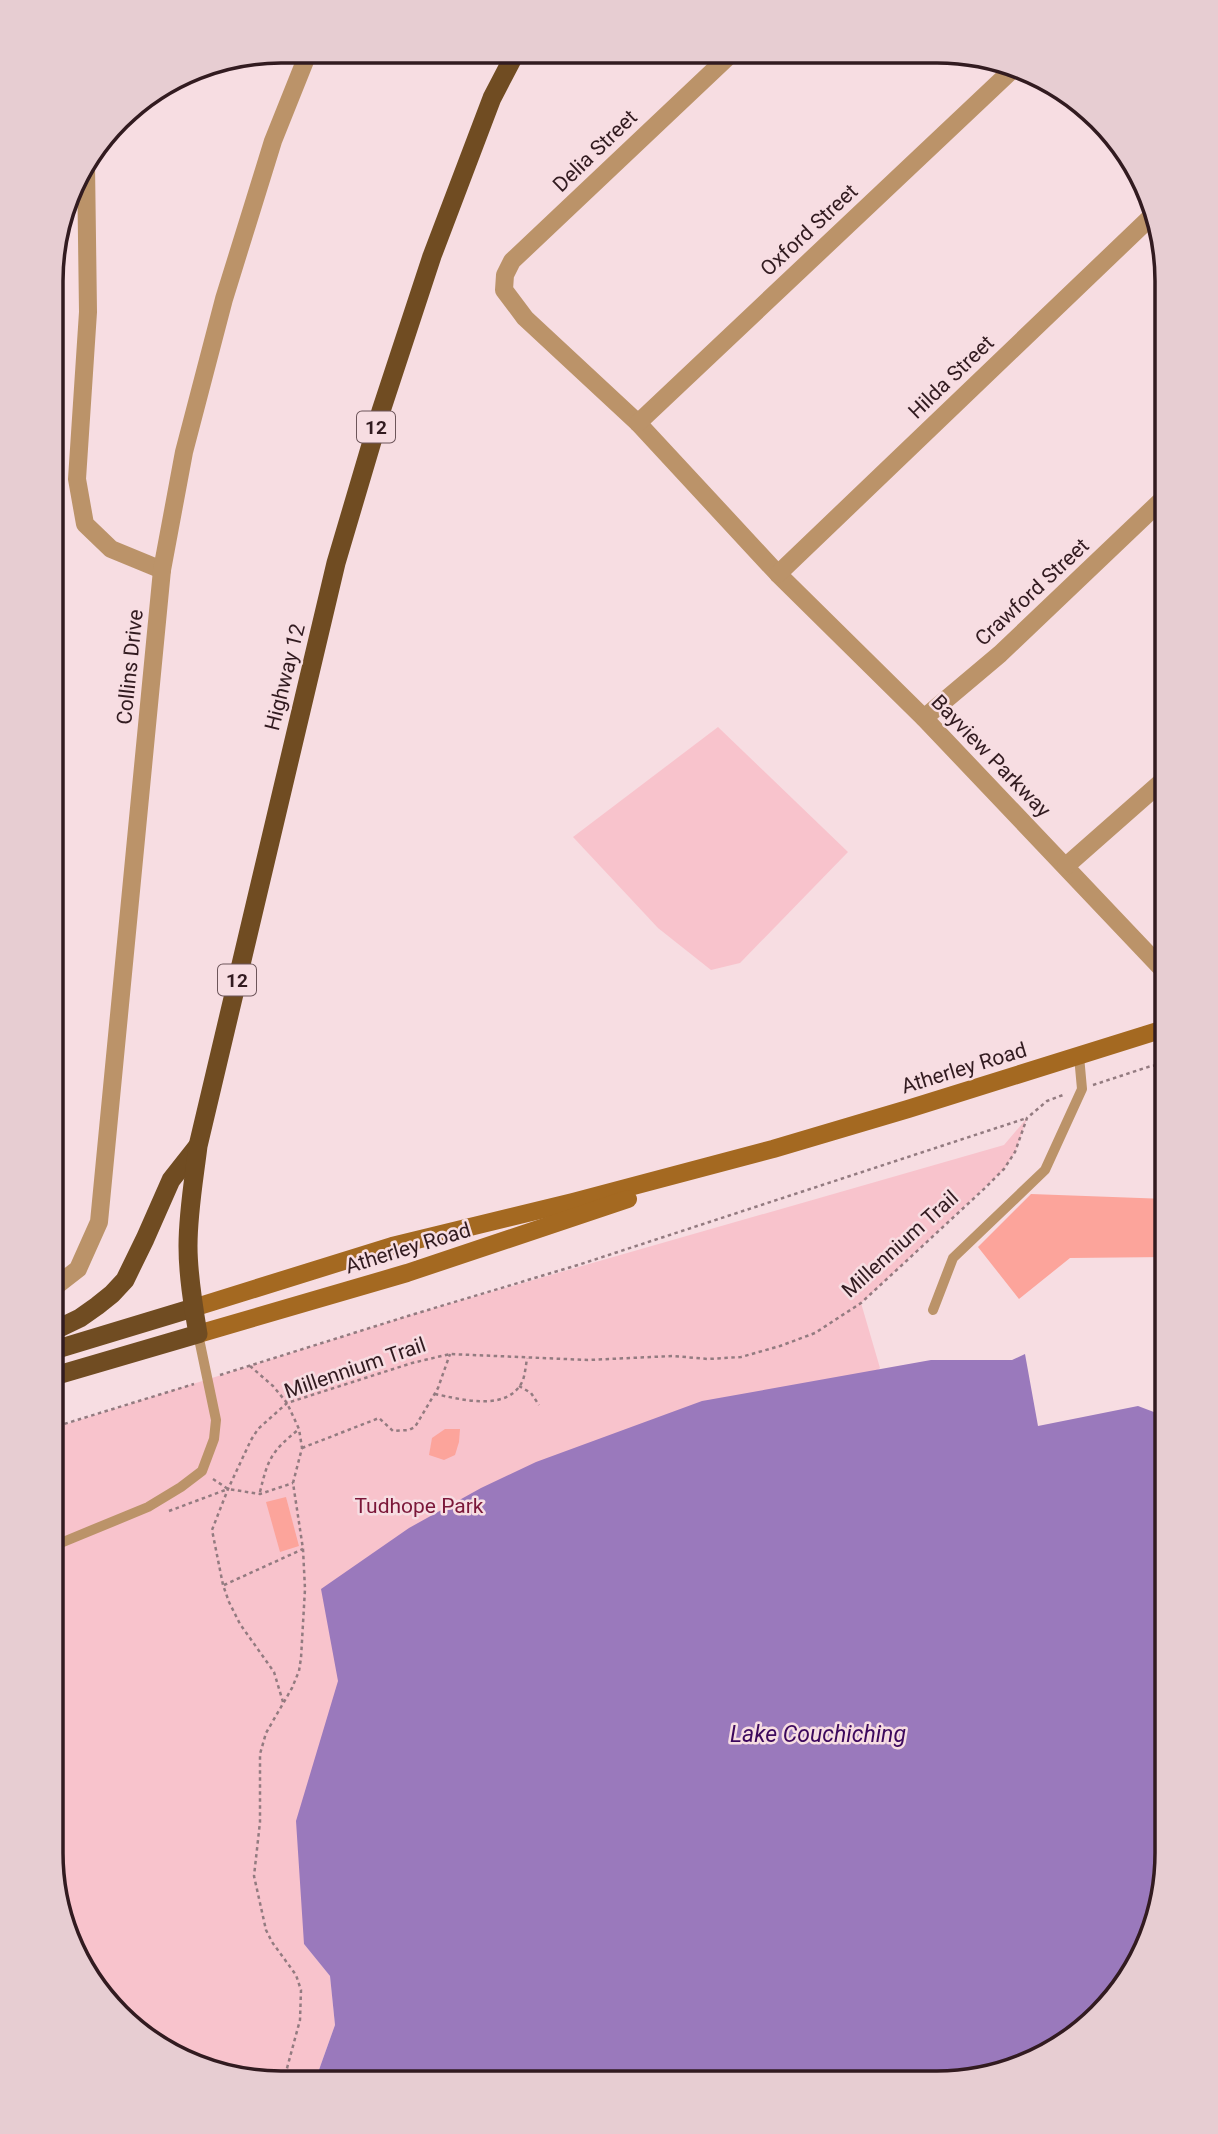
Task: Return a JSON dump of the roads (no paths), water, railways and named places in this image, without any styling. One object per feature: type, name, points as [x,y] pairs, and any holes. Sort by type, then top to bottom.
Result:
[{"type":"highway","name":"Highway 12","points":[[198,1334],[188,1247],[198,1146],[336,563],[381,411],[432,257],[492,98],[510,63]]},
{"type":"highway","points":[[63,1326],[97,1306],[125,1280],[171,1180],[198,1146]]},
{"type":"highway","name":"Atherley Road","points":[[63,1347],[193,1308]]},
{"type":"highway","name":"Atherley Road","points":[[63,1373],[198,1334]]},
{"type":"main road","name":"Atherley Road","points":[[198,1334],[419,1269],[773,1149],[1155,1032]]},
{"type":"main road","name":"Atherley Road","points":[[193,1308],[392,1246],[773,1149]]},
{"type":"street","name":"Collins Drive","points":[[63,1281],[78,1269],[99,1222],[163,570],[184,452],[224,299],[273,141],[304,63]]},
{"type":"street","name":"Delia Street","points":[[638,423],[525,318],[504,289],[505,275],[512,261],[721,63]]},
{"type":"street","name":"Oxford Street","points":[[638,423],[1007,75]]},
{"type":"street","points":[[86,184],[88,312],[77,479],[85,524],[111,549],[163,570]]},
{"type":"street","name":"Hilda Street","points":[[778,574],[1146,222]]},
{"type":"street","name":"Bayview Parkway","points":[[638,423],[778,574],[924,718],[1155,961]]},
{"type":"street","name":"Crawford Street","points":[[924,718],[1000,654],[1155,506]]},
{"type":"street","points":[[1066,866],[1155,788]]},
{"type":"lane","points":[[933,1310],[954,1258],[1045,1170],[1082,1089],[1079,1056]]},
{"type":"lane","points":[[63,1542],[148,1507],[202,1471],[215,1439],[216,1420],[198,1334]]},
{"type":"water","name":"Lake Couchiching","points":[[1025,1354],[1038,1426],[1138,1406],[1155,1412],[1155,1867],[1151,1895],[1132,1949],[1110,1986],[1091,2007],[1070,2026],[1046,2042],[1007,2059],[965,2069],[319,2071],[335,2025],[330,1976],[304,1944],[296,1821],[338,1681],[321,1589],[409,1528],[481,1488],[536,1462],[702,1401],[931,1360],[1012,1360]]},
{"type":"park label","name":"Tudhope Park","points":[[419,1506]]}]
